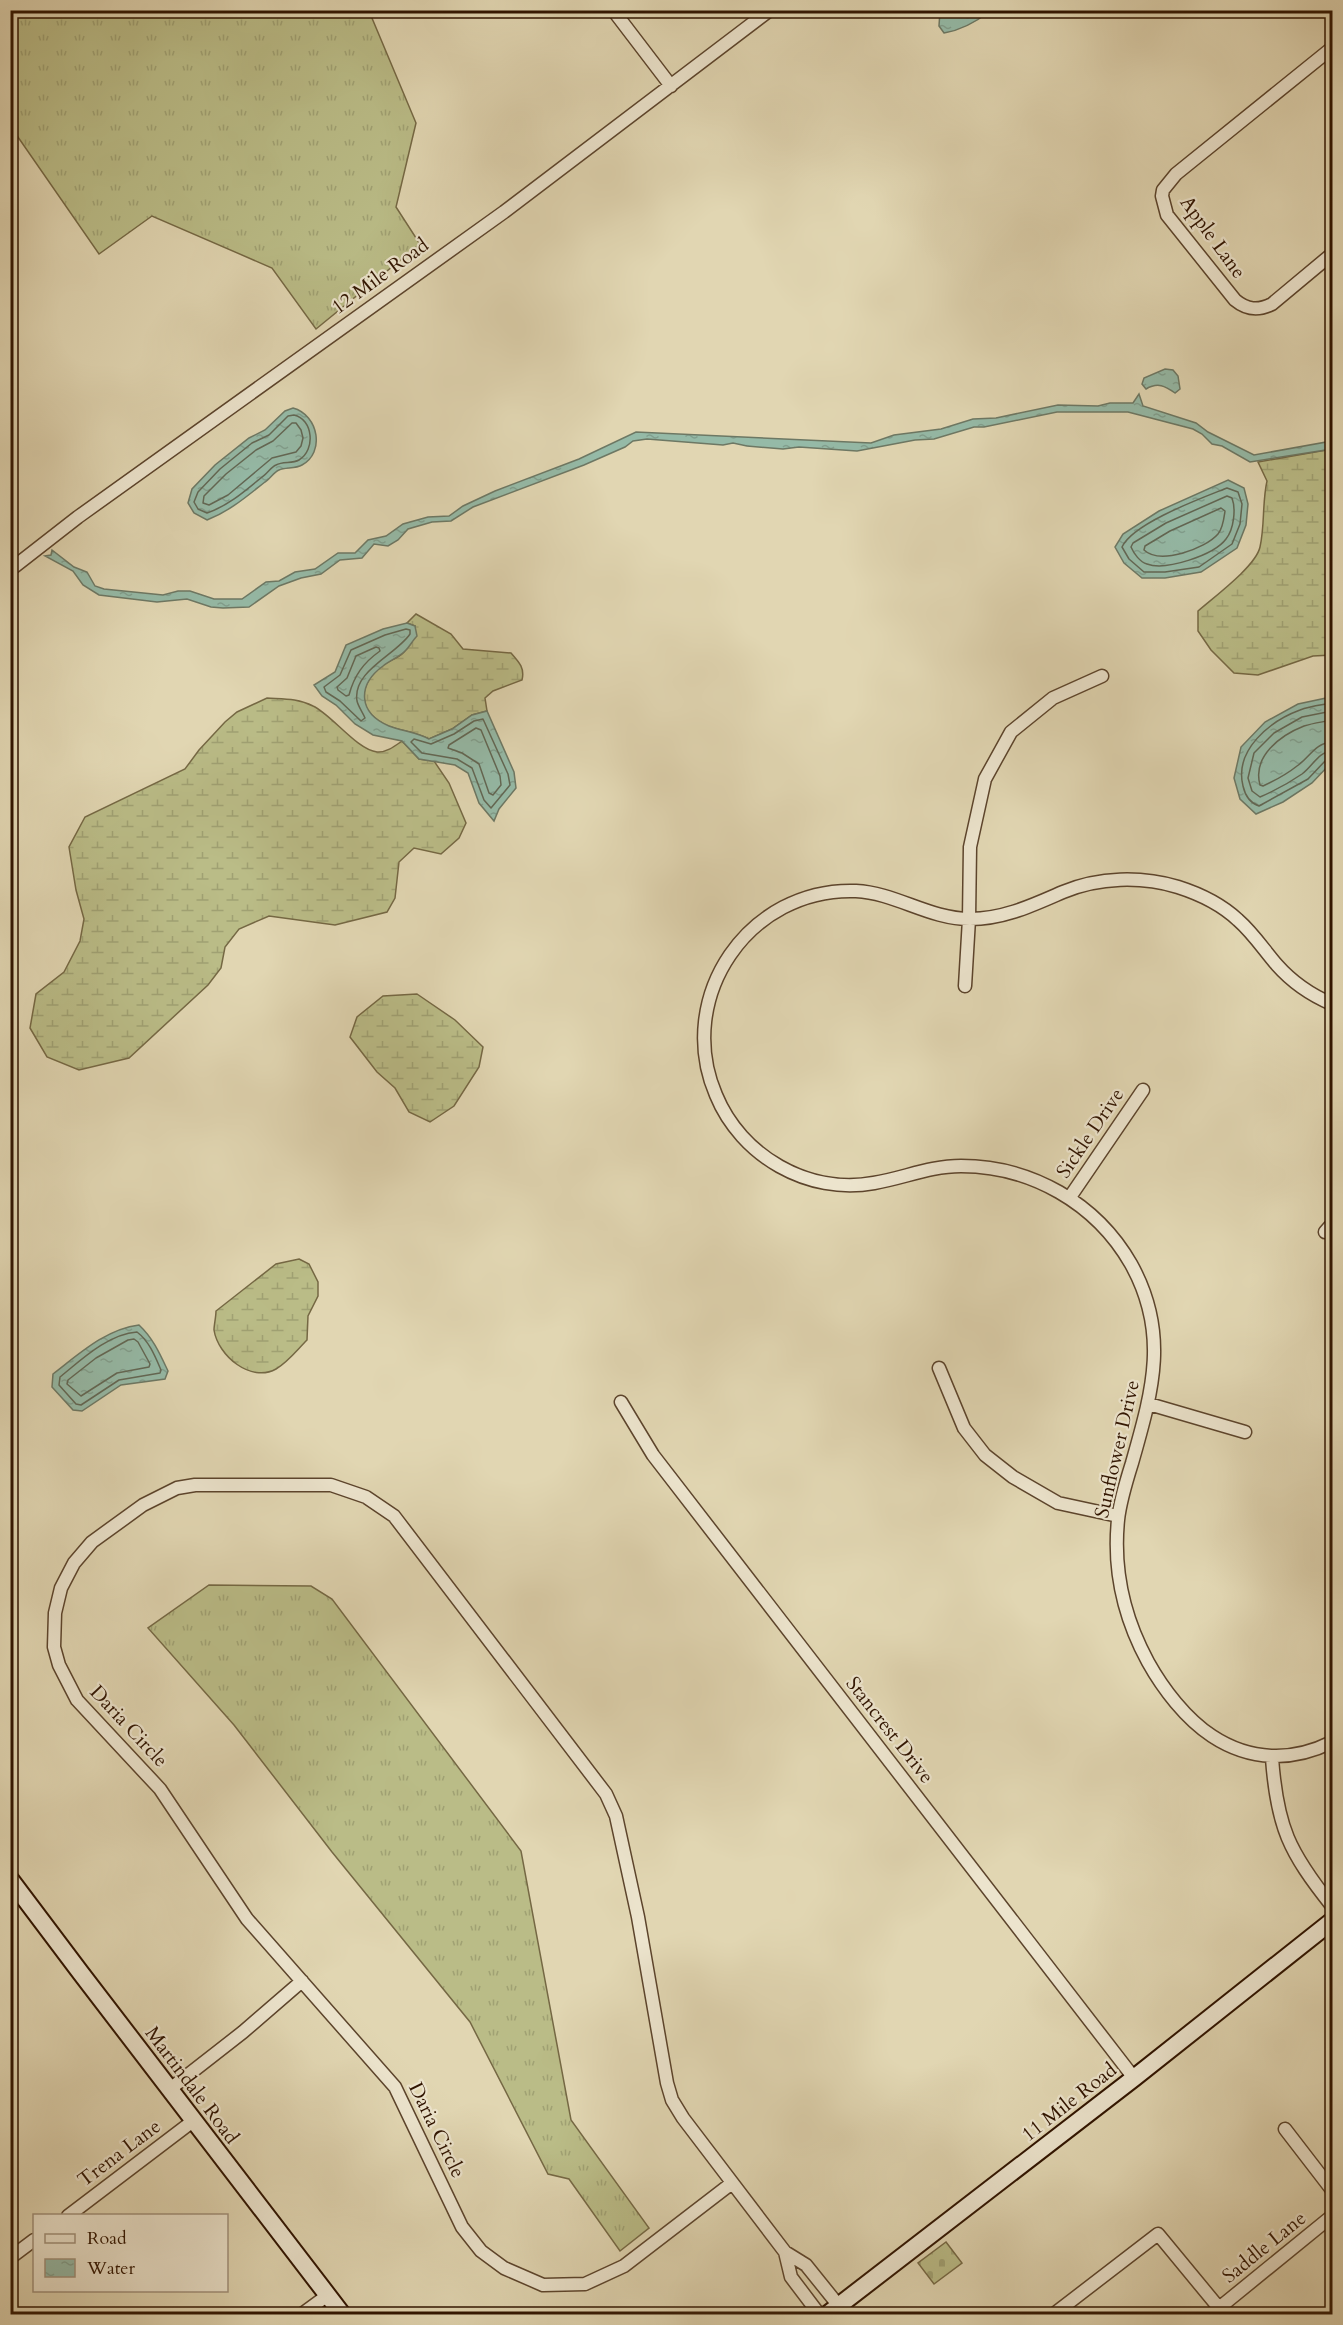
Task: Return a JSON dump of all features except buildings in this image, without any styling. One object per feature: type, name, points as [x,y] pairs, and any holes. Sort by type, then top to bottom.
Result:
[{"type":"street","points":[[613,10],[671,86]]},
{"type":"street","name":"12 Mile Road","points":[[10,570],[95,505],[504,212],[770,10]]},
{"type":"street","name":"Apple Lane","points":[[1332,48],[1176,174],[1167,183],[1162,196],[1167,215],[1235,300],[1247,308],[1261,309],[1272,304],[1332,254]]},
{"type":"street","points":[[965,986],[970,847],[985,779],[1011,732],[1053,698],[1102,676]]},
{"type":"street","name":"Sunflower Drive","points":[[1272,1758],[1247,1753],[1208,1734],[1187,1714],[1152,1669],[1131,1627],[1117,1568],[1118,1516],[1149,1404],[1154,1374],[1154,1345],[1152,1320],[1138,1278],[1116,1242],[1104,1227],[1070,1197],[1032,1179],[1008,1172],[961,1166],[933,1168],[877,1183],[855,1185],[815,1181],[777,1166],[758,1153],[731,1124],[713,1089],[704,1053],[703,1036],[708,998],[717,977],[736,945],[766,918],[786,906],[806,898],[852,891],[878,894],[926,912],[969,919],[1016,912],[1093,883],[1122,879],[1165,884],[1197,894],[1229,912],[1245,926],[1278,966],[1297,983],[1332,1004]]},
{"type":"street","name":"Sickle Drive","points":[[1070,1197],[1143,1090]]},
{"type":"street","points":[[939,1368],[964,1428],[985,1455],[1014,1477],[1058,1503],[1118,1516]]},
{"type":"street","name":"Stancrest Drive","points":[[621,1402],[653,1455],[1134,2078]]},
{"type":"street","points":[[1149,1404],[1245,1432]]},
{"type":"street","name":"Daria Circle","points":[[732,2183],[624,2266],[585,2284],[543,2285],[504,2268],[481,2251],[462,2226],[396,2087],[241,1911],[160,1789],[77,1700],[64,1677],[54,1647],[54,1612],[66,1576],[92,1542],[143,1504],[177,1488],[195,1485],[331,1485],[366,1497],[394,1516],[606,1794],[616,1816],[638,1917],[667,2083],[672,2100],[683,2118],[732,2183],[784,2252],[806,2265],[834,2310]]},
{"type":"street","points":[[1332,1742],[1295,1755],[1272,1758],[1275,1797],[1286,1837],[1303,1866],[1332,1906]]},
{"type":"street","name":"Martindale Road","points":[[10,1879],[342,2314]]},
{"type":"street","name":"11 Mile Road","points":[[834,2310],[1134,2078],[1332,1921]]},
{"type":"street","points":[[170,2089],[243,2032],[302,1981]]},
{"type":"street","name":"Trena Lane","points":[[71,2214],[193,2121]]},
{"type":"street","points":[[1285,2129],[1332,2190]]},
{"type":"street","name":"Saddle Lane","points":[[1222,2311],[1332,2216]]},
{"type":"street","points":[[1054,2314],[1158,2234],[1222,2311]]},
{"type":"street","points":[[10,2258],[33,2241]]},
{"type":"street","name":"Daria Circle","points":[[784,2252],[790,2277],[819,2314]]},
{"type":"street","points":[[302,2314],[328,2295]]},
{"type":"green space","points":[[10,11],[369,11],[416,123],[396,207],[420,244],[316,329],[272,268],[152,216],[99,254],[11,127]]},
{"type":"green space","points":[[1332,449],[1332,655],[1313,656],[1258,675],[1234,673],[1211,650],[1198,631],[1198,611],[1243,572],[1257,555],[1260,547],[1267,481],[1258,462]]},
{"type":"green space","points":[[416,614],[451,634],[463,649],[511,653],[519,662],[523,672],[522,680],[493,691],[485,698],[487,711],[472,715],[452,729],[429,739],[388,726],[378,720],[366,707],[364,699],[367,683],[373,675],[380,667],[402,654],[406,649],[415,626],[407,623]]},
{"type":"green space","points":[[267,698],[296,700],[313,706],[369,750],[384,751],[402,741],[419,759],[434,761],[449,783],[466,823],[459,838],[441,854],[414,848],[399,862],[395,898],[387,912],[335,925],[269,916],[239,929],[225,947],[221,968],[208,985],[129,1058],[79,1070],[47,1057],[30,1028],[36,994],[64,972],[80,941],[84,919],[76,890],[69,847],[85,817],[185,769],[225,722],[237,712]]},
{"type":"green space","points":[[417,994],[455,1020],[483,1047],[479,1067],[454,1106],[430,1122],[409,1112],[395,1088],[377,1072],[350,1037],[357,1017],[383,996]]},
{"type":"green space","points":[[299,1259],[309,1264],[318,1282],[318,1296],[308,1316],[307,1340],[276,1369],[266,1372],[246,1370],[229,1357],[217,1340],[214,1330],[216,1311],[276,1264]]},
{"type":"green space","points":[[209,1585],[311,1586],[332,1599],[521,1851],[571,2120],[649,2228],[620,2251],[569,2179],[548,2174],[470,2022],[332,1852],[234,1725],[148,1628]]},
{"type":"green space","points":[[946,2242],[962,2263],[934,2284],[918,2263]]},
{"type":"water","points":[[940,10],[990,11],[968,25],[944,33],[939,26]]},
{"type":"water","points":[[1165,369],[1173,370],[1178,376],[1180,389],[1175,393],[1161,386],[1146,389],[1142,384],[1144,378]]},
{"type":"water","points":[[1139,394],[1143,406],[1196,423],[1208,432],[1254,455],[1332,441],[1332,449],[1250,462],[1222,446],[1212,444],[1193,429],[1128,412],[1057,412],[974,427],[934,439],[915,440],[857,451],[799,447],[783,449],[733,443],[723,445],[647,439],[633,441],[625,447],[584,465],[473,507],[451,521],[432,522],[408,529],[398,540],[388,546],[374,544],[362,558],[340,560],[321,574],[279,586],[249,607],[223,608],[211,607],[187,599],[157,602],[99,595],[83,585],[73,571],[45,556],[51,555],[52,550],[74,567],[87,572],[95,586],[104,589],[163,595],[190,591],[214,599],[242,599],[266,582],[279,581],[295,572],[315,569],[338,553],[355,553],[368,540],[386,536],[403,524],[428,517],[449,516],[463,506],[495,491],[579,459],[636,432],[871,443],[894,435],[941,429],[973,419],[996,418],[1058,405],[1098,406],[1110,403],[1133,403]]},
{"type":"water","points":[[293,408],[309,418],[316,435],[314,452],[309,459],[302,465],[277,471],[230,508],[207,520],[194,513],[188,503],[192,489],[215,465],[249,438],[265,430],[285,411]]},
{"type":"water","points":[[1228,480],[1244,488],[1248,504],[1246,525],[1237,548],[1201,572],[1165,578],[1142,578],[1124,563],[1115,547],[1123,534],[1159,511]]},
{"type":"water","points":[[407,623],[415,626],[417,636],[404,652],[383,666],[369,682],[365,690],[367,706],[371,714],[389,726],[429,739],[452,729],[472,715],[487,711],[514,772],[516,788],[499,809],[494,821],[479,803],[468,773],[455,765],[419,759],[402,741],[373,735],[355,724],[336,705],[322,696],[314,685],[335,672],[346,645],[383,629]]},
{"type":"water","points":[[1331,697],[1332,762],[1312,783],[1283,802],[1256,814],[1240,799],[1234,778],[1241,747],[1265,722],[1298,704]]},
{"type":"water","points":[[139,1325],[162,1358],[168,1371],[165,1379],[121,1385],[82,1411],[73,1410],[52,1387],[53,1374],[104,1337],[127,1327]]}]
